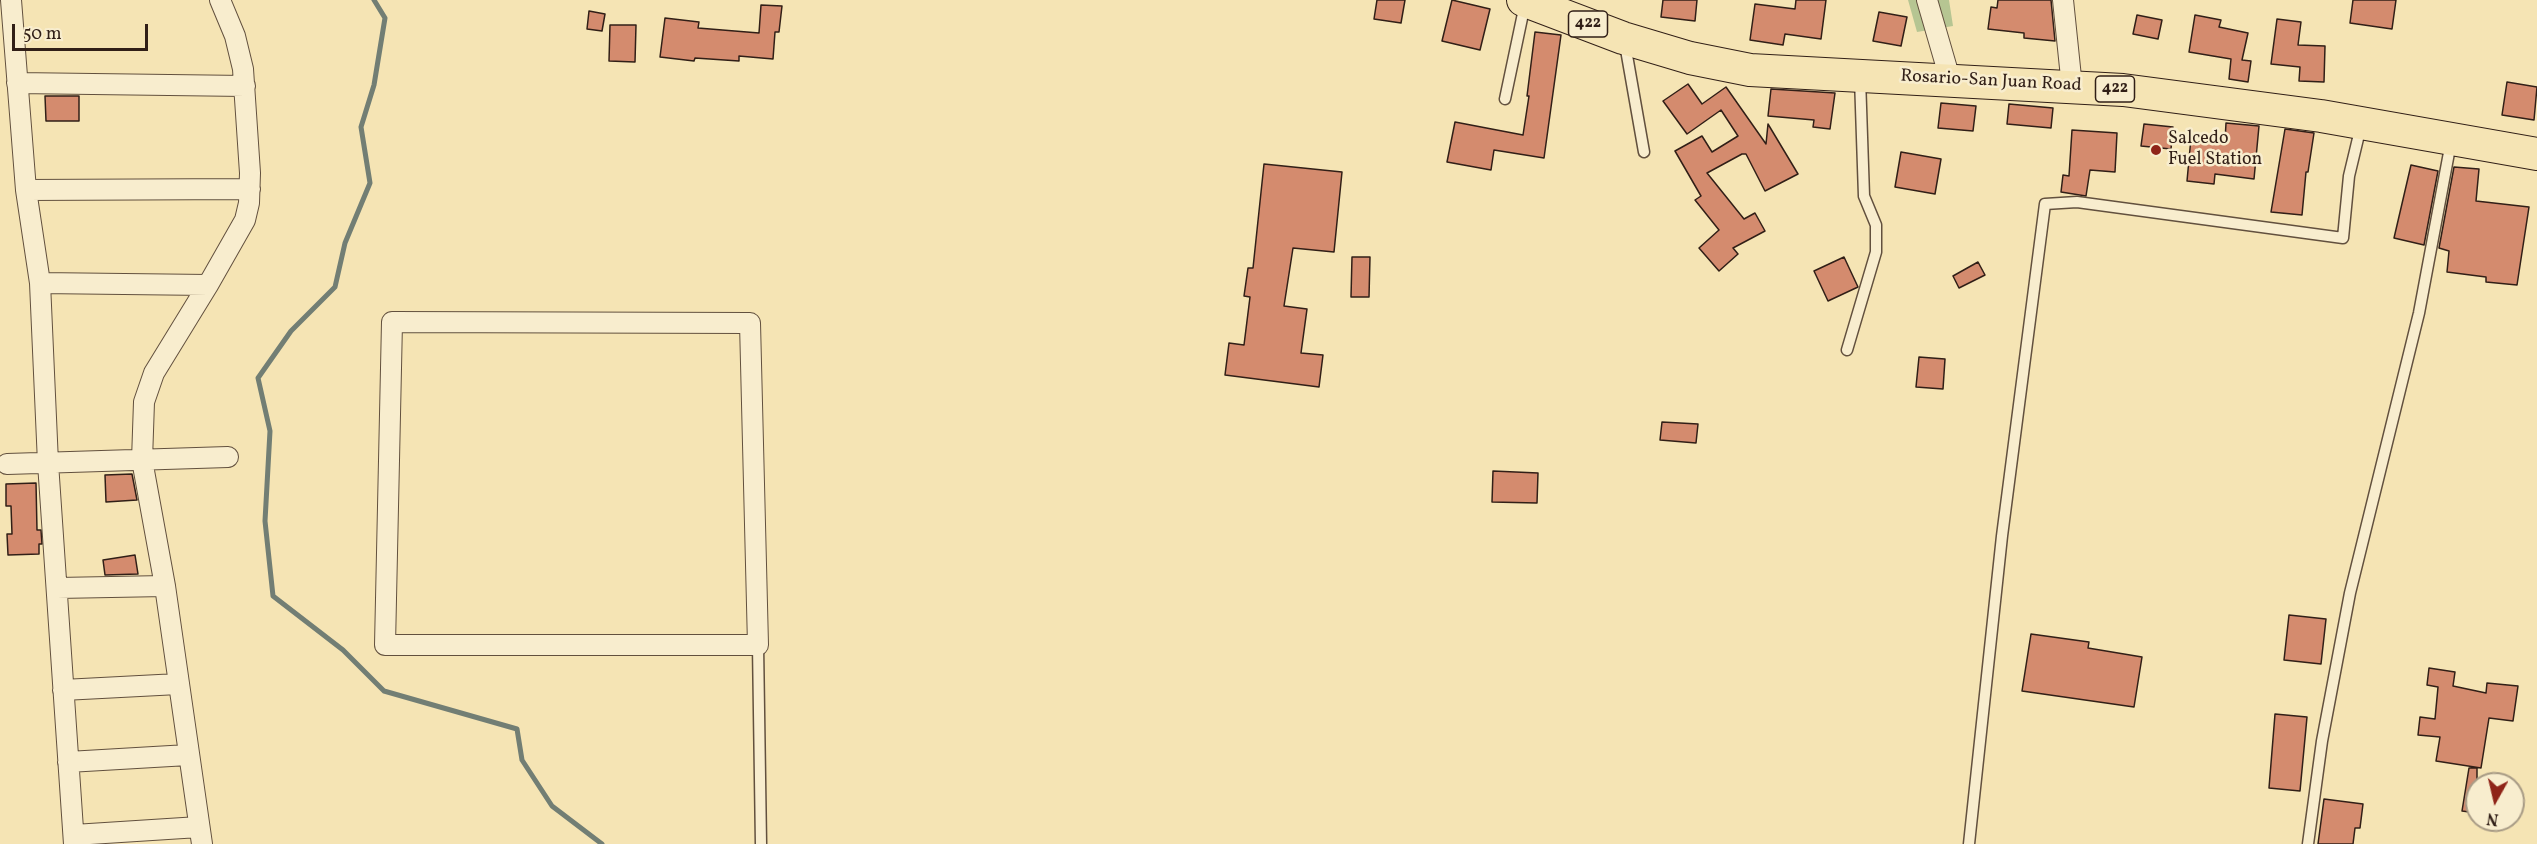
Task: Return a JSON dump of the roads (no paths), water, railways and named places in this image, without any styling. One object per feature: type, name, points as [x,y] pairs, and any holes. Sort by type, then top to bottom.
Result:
[{"type":"main road","name":"Rosario-San Juan Road","points":[[1524,1],[1623,38],[1690,58],[1750,70],[1950,79],[2134,91],[2362,123],[2537,154]]},
{"type":"street","points":[[11,0],[26,189],[40,283],[48,463],[74,840],[201,835],[165,586],[142,460],[144,402],[154,373],[245,220],[250,189],[245,86],[238,43],[220,0]]},
{"type":"street","points":[[1927,0],[1950,79]]},
{"type":"street","points":[[2063,0],[2072,87]]},
{"type":"street","points":[[17,84],[245,86]]},
{"type":"street","points":[[26,189],[250,189]]},
{"type":"street","points":[[40,283],[208,285]]},
{"type":"street","points":[[392,322],[750,323],[758,645],[385,645],[392,322]]},
{"type":"street","points":[[7,464],[228,457]]},
{"type":"street","points":[[57,588],[165,586]]},
{"type":"street","points":[[63,690],[178,684]]},
{"type":"street","points":[[68,762],[188,755]]},
{"type":"lane","points":[[1505,99],[1524,1]]},
{"type":"lane","points":[[1623,38],[1644,152]]},
{"type":"lane","points":[[1847,350],[1876,252],[1876,225],[1864,196],[1860,75]]},
{"type":"lane","points":[[1969,844],[2002,536],[2045,204],[2077,202],[2343,238],[2349,176],[2362,123]]},
{"type":"lane","points":[[2308,844],[2322,741],[2350,593],[2419,314],[2452,138]]},
{"type":"lane","points":[[758,645],[761,844]]},
{"type":"waterway","points":[[374,0],[385,18],[374,85],[361,127],[370,183],[345,243],[335,287],[291,331],[258,378],[270,431],[265,521],[273,596],[343,650],[384,691],[517,729],[522,760],[552,806],[602,844]]},
{"type":"place","name":"Salcedo Fuel Station","points":[[2156,150]]}]
